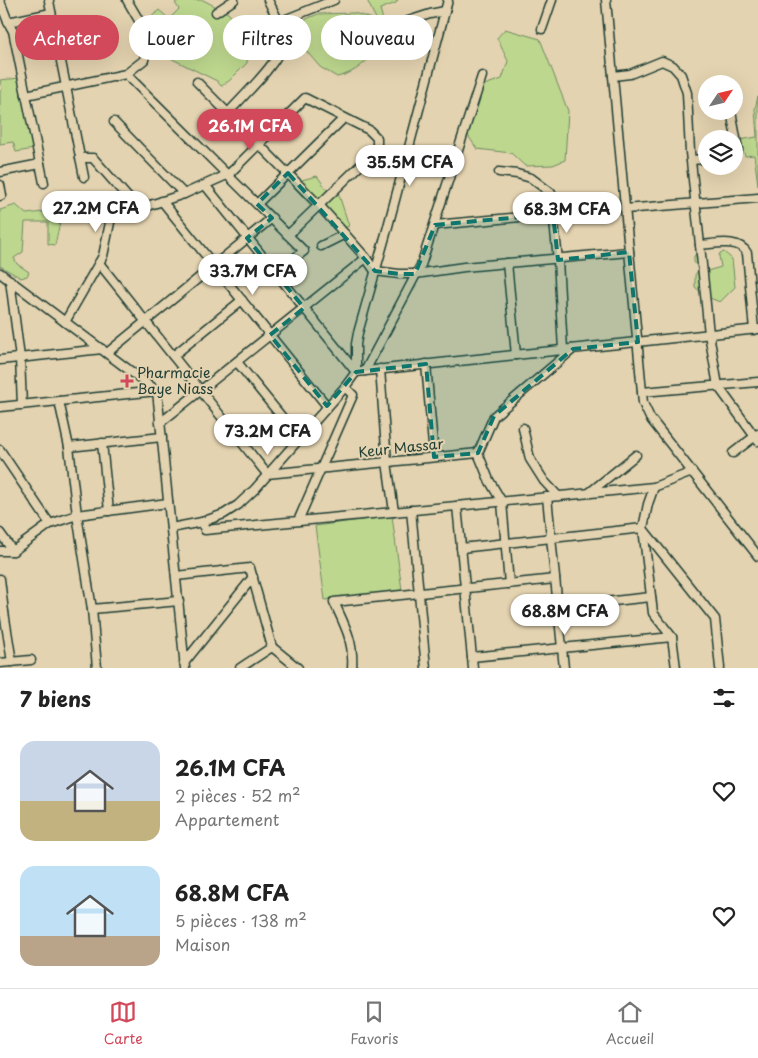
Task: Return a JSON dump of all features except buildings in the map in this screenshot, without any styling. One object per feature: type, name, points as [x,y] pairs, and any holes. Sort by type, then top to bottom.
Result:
[{"type":"street","points":[[8,22],[51,13],[49,0]]},
{"type":"street","points":[[26,95],[126,74],[144,60],[148,36],[126,0]]},
{"type":"street","points":[[216,12],[234,0]]},
{"type":"street","points":[[268,0],[276,15]]},
{"type":"street","points":[[291,15],[312,3],[334,0]]},
{"type":"street","points":[[171,528],[202,522],[224,514],[238,505],[255,489],[356,372],[356,344],[448,0]]},
{"type":"street","points":[[542,29],[552,0]]},
{"type":"street","points":[[606,0],[643,404],[650,418],[692,472],[755,544],[758,556]]},
{"type":"street","points":[[0,1],[13,31],[44,183]]},
{"type":"street","points":[[427,15],[445,11]]},
{"type":"street","points":[[60,60],[84,177]]},
{"type":"street","points":[[228,113],[275,60]]},
{"type":"street","points":[[613,76],[630,74],[662,61],[673,66],[681,75],[687,93],[691,160],[709,334],[718,386],[757,438],[733,453]]},
{"type":"street","points":[[126,74],[304,251],[275,272]]},
{"type":"street","points":[[365,371],[421,265],[482,76]]},
{"type":"street","points":[[197,82],[320,205],[375,271],[416,274],[464,267],[558,260],[629,252]]},
{"type":"street","points":[[65,322],[103,256],[112,213],[138,209],[184,194],[228,174],[305,98],[375,135],[377,147],[288,235]]},
{"type":"street","points":[[257,204],[344,118]]},
{"type":"street","points":[[114,122],[184,194]]},
{"type":"street","points":[[80,158],[93,158],[138,209]]},
{"type":"street","points":[[691,160],[698,160]]},
{"type":"street","points":[[0,172],[40,164]]},
{"type":"street","points":[[499,172],[518,174],[531,178],[551,193],[558,260],[563,350]]},
{"type":"street","points":[[0,185],[2,195],[0,196]]},
{"type":"street","points":[[205,185],[356,372]]},
{"type":"street","points":[[625,209],[758,198]]},
{"type":"street","points":[[162,201],[327,406]]},
{"type":"street","points":[[435,226],[553,214]]},
{"type":"street","points":[[0,360],[105,351],[272,218]]},
{"type":"street","points":[[321,246],[345,234]]},
{"type":"street","points":[[356,372],[756,329],[744,248],[737,243],[700,245]]},
{"type":"street","points":[[160,422],[366,258]]},
{"type":"street","points":[[99,263],[267,474]]},
{"type":"street","points":[[507,263],[516,355]]},
{"type":"street","points":[[0,273],[157,390],[185,666]]},
{"type":"street","points":[[10,280],[20,358],[22,404]]},
{"type":"street","points":[[173,356],[242,300]]},
{"type":"street","points":[[509,584],[502,502],[489,480],[478,453],[494,416],[573,349]]},
{"type":"street","points":[[237,362],[299,438]]},
{"type":"street","points":[[426,364],[434,457]]},
{"type":"street","points":[[380,369],[387,462],[394,512]]},
{"type":"street","points":[[642,392],[758,382]]},
{"type":"street","points":[[298,521],[353,395],[345,387]]},
{"type":"street","points":[[0,407],[157,390]]},
{"type":"street","points":[[59,401],[68,447],[92,608],[98,668]]},
{"type":"street","points":[[523,428],[530,460],[544,481],[558,496]]},
{"type":"street","points":[[68,447],[162,437]]},
{"type":"street","points":[[102,443],[110,511]]},
{"type":"street","points":[[0,450],[50,524]]},
{"type":"street","name":"Keur Massar","points":[[267,474],[478,453]]},
{"type":"street","points":[[589,493],[636,455]]},
{"type":"street","points":[[202,522],[205,530],[654,487],[692,472]]},
{"type":"street","points":[[654,487],[643,528],[651,597],[654,613],[672,637],[676,668]]},
{"type":"street","points":[[547,497],[564,668]]},
{"type":"street","points":[[0,551],[14,551],[50,524],[77,515],[168,503]]},
{"type":"street","points":[[457,506],[473,668]]},
{"type":"street","points":[[411,510],[426,668]]},
{"type":"street","points":[[461,548],[643,528]]},
{"type":"street","points":[[643,528],[715,619],[720,668]]},
{"type":"street","points":[[0,533],[14,551]]},
{"type":"street","points":[[176,576],[250,568],[272,647],[298,668]]},
{"type":"street","points":[[185,666],[253,577]]},
{"type":"street","points":[[0,579],[2,612],[12,662]]},
{"type":"street","points":[[352,668],[353,649],[350,637],[334,602],[555,579]]},
{"type":"street","points":[[558,607],[651,597]]},
{"type":"street","points":[[92,608],[179,600]]},
{"type":"street","points":[[472,657],[672,637]]},
{"type":"street","points":[[246,667],[272,647]]},
{"type":"street","points":[[0,663],[31,660]]},
{"type":"highlighted area","points":[[288,173],[375,271],[399,274],[415,274],[435,225],[553,214],[558,260],[629,252],[638,342],[573,349],[494,416],[478,453],[434,457],[426,364],[356,372],[327,406],[270,335],[304,308],[247,238],[272,218],[257,204]]},
{"type":"green space","points":[[180,0],[203,0],[230,15],[223,15],[223,60],[247,60],[247,63],[229,81],[221,86],[217,81],[174,60],[213,60],[213,15],[173,15],[179,9],[175,3]]},
{"type":"green space","points":[[367,0],[398,0],[396,3],[380,9],[382,15],[374,15]]},
{"type":"green space","points":[[159,10],[165,15],[154,15]]},
{"type":"green space","points":[[354,13],[360,15],[321,15],[321,60],[368,60],[366,62],[350,73],[337,77],[320,67],[311,56],[311,17],[318,14]]},
{"type":"green space","points":[[505,29],[540,39],[568,111],[565,160],[553,165],[525,166],[511,153],[477,149],[465,131],[475,88],[502,79],[508,61],[497,38]]},
{"type":"green space","points":[[20,78],[34,149],[16,152],[13,142],[0,144],[0,91],[2,90],[0,80]]},
{"type":"green space","points":[[758,96],[758,185],[754,155],[745,156],[743,150],[743,139],[757,137],[755,109]]},
{"type":"green space","points":[[317,176],[331,195],[338,192],[349,226],[341,229],[331,213],[316,211],[290,183]]},
{"type":"green space","points":[[53,201],[58,206],[63,204],[69,209],[61,218],[55,245],[48,244],[48,222],[25,222],[23,252],[14,258],[17,264],[29,272],[27,276],[21,278],[0,266],[0,210],[16,205],[26,214],[43,212],[44,205]]},
{"type":"green space","points":[[700,250],[703,265],[707,271],[721,267],[720,253],[724,252],[732,259],[735,287],[720,302],[707,297],[695,287],[695,275],[699,269],[694,262],[694,256]]},
{"type":"green space","points":[[392,516],[402,590],[325,600],[315,526]]},
{"type":"place","name":"Pharmacie Baye Niass","points":[[127,381]]}]
